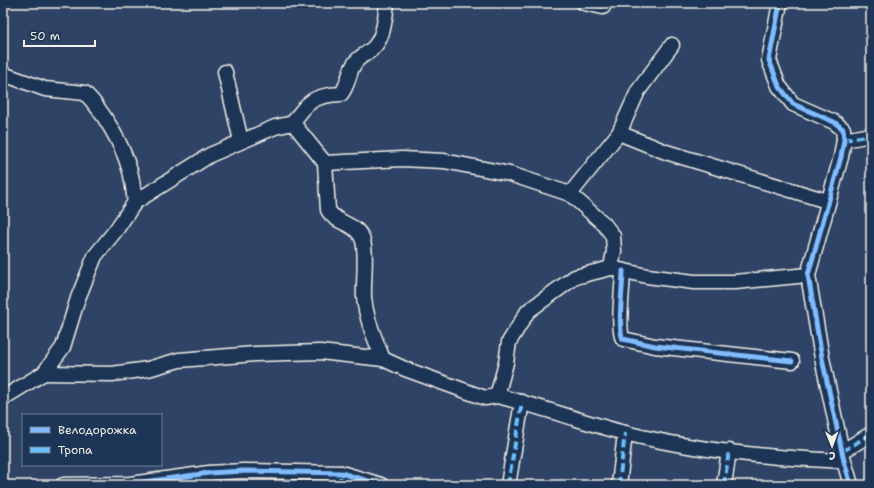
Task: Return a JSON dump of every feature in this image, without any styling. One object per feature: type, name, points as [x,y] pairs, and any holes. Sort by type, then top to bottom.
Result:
[{"type":"street","points":[[3,398],[44,373],[63,347],[78,298],[95,256],[116,230],[135,202],[210,155],[275,127],[293,123],[303,107],[311,102],[321,97],[341,94],[345,90],[355,62],[373,48],[378,41],[383,28],[387,3]]},
{"type":"street","points":[[584,3],[603,7]]},
{"type":"street","points":[[780,3],[769,60],[779,86],[792,104],[834,122],[843,129],[844,140],[808,276],[822,358],[843,456],[851,485]]},
{"type":"street","points":[[570,194],[619,133],[638,91],[672,45]]},
{"type":"street","points":[[225,72],[241,141]]},
{"type":"street","points":[[3,74],[45,89],[85,93],[98,107],[123,151],[130,170],[135,202]]},
{"type":"street","points":[[293,123],[325,163],[328,210],[332,216],[355,229],[362,237],[364,259],[364,298],[371,329],[383,358]]},
{"type":"street","points":[[619,133],[666,152],[827,201]]},
{"type":"street","points":[[844,140],[871,135]]},
{"type":"street","points":[[325,163],[402,159],[444,161],[510,174],[570,194],[604,224],[612,236],[617,270],[621,335],[626,340],[655,346],[792,361]]},
{"type":"street","points":[[497,396],[506,363],[509,342],[528,311],[575,278],[617,270],[647,276],[694,282],[735,282],[808,276]]},
{"type":"street","points":[[44,373],[112,374],[148,369],[179,360],[255,354],[320,352],[383,358],[405,369],[485,398],[497,396],[625,433],[729,451],[799,459],[843,456],[871,434]]},
{"type":"street","points":[[508,485],[522,402]]},
{"type":"street","points":[[618,485],[625,433]]},
{"type":"street","points":[[724,485],[729,451]]},
{"type":"street","points":[[63,485],[130,484],[209,473],[244,470],[340,479],[381,485]]},
{"type":"marked path","points":[[584,3],[603,7]]},
{"type":"marked path","points":[[844,140],[871,135]]},
{"type":"marked path","points":[[508,485],[522,402]]},
{"type":"marked path","points":[[619,485],[625,433]]},
{"type":"marked path","points":[[843,451],[871,434]]},
{"type":"marked path","points":[[724,485],[729,451]]},
{"type":"marked path","points":[[340,485],[341,473]]},
{"type":"cycle path","points":[[780,3],[769,60],[779,86],[793,104],[834,122],[843,129],[844,140],[841,157],[808,275],[822,358],[844,461],[851,485]]},
{"type":"cycle path","points":[[623,271],[620,317],[621,334],[623,339],[655,346],[792,361]]},
{"type":"cycle path","points":[[63,485],[130,484],[209,473],[243,471],[341,473],[381,485]]}]
